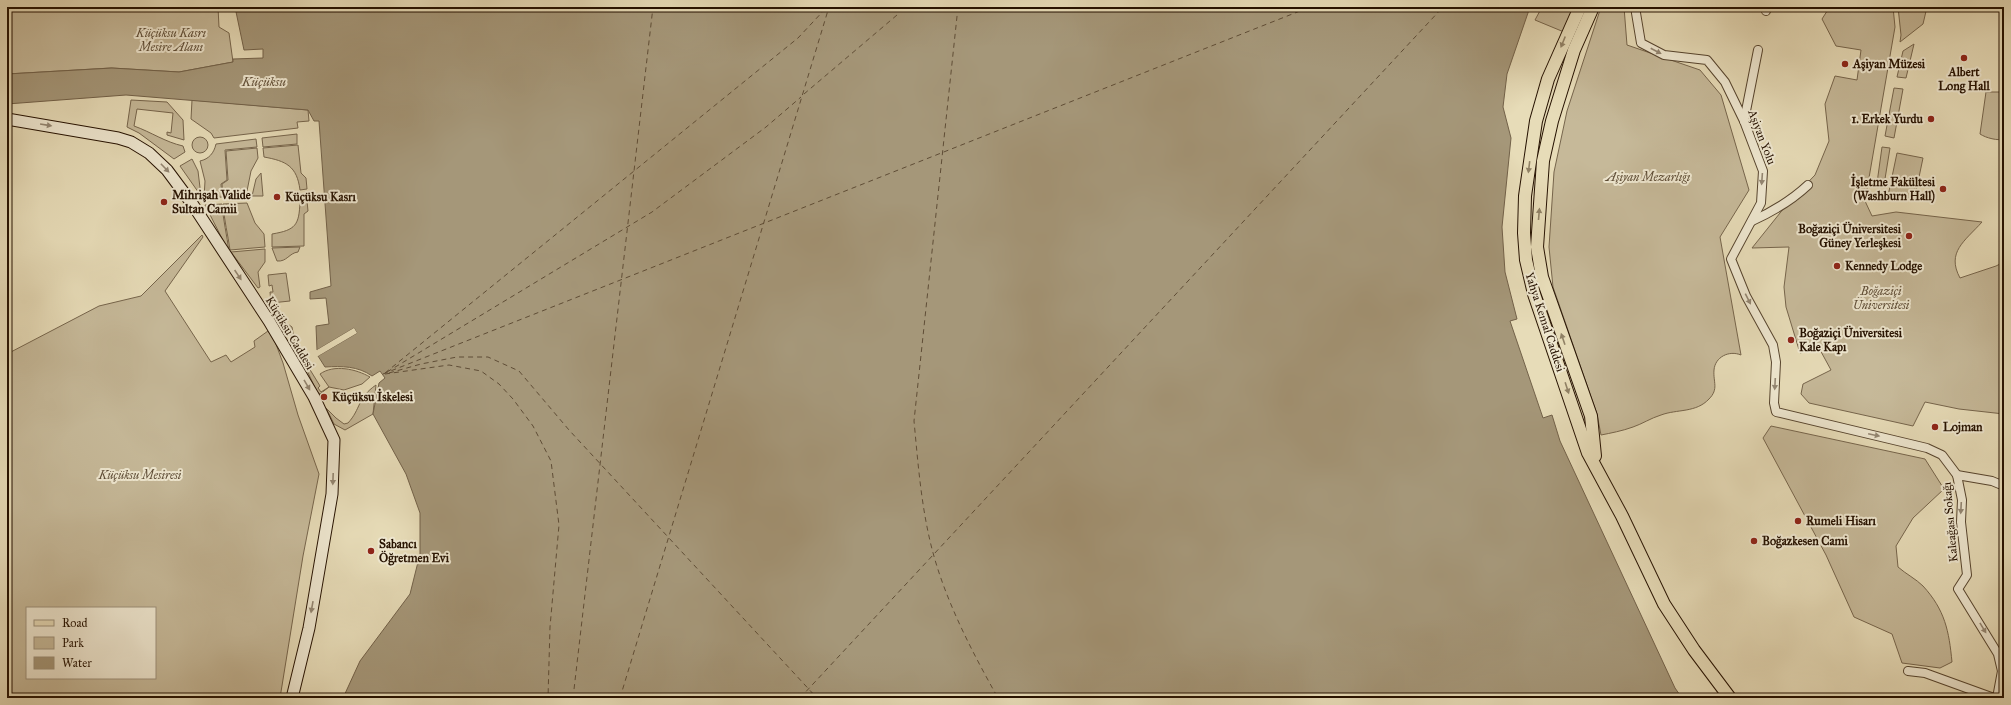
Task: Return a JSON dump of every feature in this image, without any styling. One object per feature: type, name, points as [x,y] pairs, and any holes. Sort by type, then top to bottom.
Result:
[{"type":"main road","name":"Yahya Kemal Caddesi","points":[[1580,7],[1548,79],[1536,121],[1526,189],[1524,233],[1526,260],[1534,294],[1588,453],[1599,471],[1664,604],[1694,650],[1730,698]]},
{"type":"main road","name":"Yahya Kemal Caddesi","points":[[1592,7],[1574,50],[1552,121],[1543,161],[1537,247],[1542,277],[1591,416],[1593,448],[1599,471]]},
{"type":"street","name":"Aşiyan Yolu","points":[[1635,7],[1641,43],[1664,55],[1707,60],[1725,82],[1744,121],[1763,171],[1761,203],[1731,259],[1746,296],[1773,345]]},
{"type":"street","points":[[1744,121],[1758,50]]},
{"type":"street","name":"Küçüksu Caddesi","points":[[7,119],[118,138],[131,142],[149,153],[167,170],[192,205],[269,321],[316,402],[334,440],[332,494],[309,628],[292,698]]},
{"type":"street","points":[[1752,221],[1778,209],[1793,199],[1808,185]]},
{"type":"street","name":"Kaleağası Sokağı","points":[[1773,345],[1776,362],[1774,403],[1776,412],[1927,448],[1942,455],[1957,475],[1962,500],[1961,522],[1967,575],[1958,589],[1998,654],[2003,670],[1996,698]]},
{"type":"street","points":[[1957,475],[1992,481],[2004,486]]},
{"type":"street","points":[[1908,671],[1925,673],[1996,698]]},
{"type":"green space","name":"Küçüksu Kasrı Mesire Alanı","points":[[7,7],[218,7],[219,27],[229,33],[233,62],[179,72],[111,68],[7,74]]},
{"type":"green space","points":[[1542,7],[1575,7],[1564,32],[1535,20]]},
{"type":"green space","name":"Aşiyan Mezarlığı","points":[[1601,7],[1624,7],[1627,45],[1700,70],[1721,95],[1749,190],[1720,237],[1741,355],[1732,353],[1727,354],[1717,361],[1714,370],[1714,392],[1709,399],[1698,407],[1667,413],[1636,426],[1601,435],[1597,414],[1553,287],[1549,247],[1554,172],[1567,111]]},
{"type":"green space","name":"Boğaziçi Üniversitesi","points":[[1893,7],[1895,27],[1865,201],[1872,216],[1896,212],[1982,222],[1959,247],[1955,261],[1956,269],[1960,278],[2004,262],[2004,414],[1959,409],[1925,402],[1913,426],[1809,403],[1801,394],[1803,384],[1831,370],[1819,348],[1800,353],[1786,307],[1784,287],[1789,247],[1752,248],[1788,203],[1815,175],[1829,141],[1825,104],[1835,76],[1857,80],[1861,50],[1836,46],[1822,19],[1829,8]]},
{"type":"green space","points":[[1898,7],[1927,7],[1923,24],[1900,42],[1901,35]]},
{"type":"green space","points":[[1914,44],[1906,78],[1897,77],[1903,51]]},
{"type":"green space","points":[[1894,88],[1903,89],[1894,138],[1885,136]]},
{"type":"green space","points":[[2004,90],[2004,139],[2001,140],[1985,137],[1980,134],[1986,92],[1999,92]]},
{"type":"green space","points":[[131,100],[167,102],[183,120],[184,140],[167,135],[167,132],[171,133],[173,113],[137,109],[134,126],[170,142],[183,146],[185,152],[174,159],[139,133],[127,127]]},
{"type":"green space","points":[[192,100],[308,110],[309,121],[297,122],[298,128],[214,138],[211,133],[191,119]]},
{"type":"green space","points":[[297,134],[297,144],[263,147],[262,138]]},
{"type":"green space","points":[[197,137],[203,137],[208,142],[206,151],[203,153],[197,153],[192,148],[192,142]]},
{"type":"green space","points":[[256,139],[257,147],[225,150],[227,180],[221,184],[222,197],[204,198],[205,181],[200,161],[211,155],[216,144]]},
{"type":"green space","points":[[298,145],[301,173],[306,178],[307,189],[300,190],[293,170],[278,160],[264,157],[263,148]]},
{"type":"green space","points":[[1882,147],[1890,148],[1884,185],[1877,183]]},
{"type":"green space","points":[[257,148],[258,158],[251,171],[246,196],[223,197],[222,184],[228,180],[226,151]]},
{"type":"green space","points":[[1897,153],[1923,158],[1914,201],[1888,196]]},
{"type":"green space","points":[[192,159],[198,171],[201,196],[180,166]]},
{"type":"green space","points":[[261,173],[263,196],[252,196],[256,179]]},
{"type":"green space","points":[[307,201],[308,211],[304,214],[304,246],[272,247],[272,234],[286,231],[295,225],[299,216],[300,202]]},
{"type":"green space","points":[[247,203],[255,223],[264,234],[265,247],[230,250],[223,204]]},
{"type":"green space","points":[[222,204],[223,216],[229,252],[205,205]]},
{"type":"green space","name":"Küçüksu Mesiresi","points":[[202,235],[203,237],[165,291],[211,362],[226,355],[231,362],[255,347],[254,341],[268,331],[274,339],[283,363],[298,415],[319,474],[303,556],[280,698],[7,698],[7,354],[99,306],[141,296]]},
{"type":"green space","points":[[300,247],[298,252],[280,261],[277,261],[272,248]]},
{"type":"green space","points":[[265,249],[265,262],[258,272],[260,287],[258,288],[231,252]]},
{"type":"green space","points":[[286,273],[290,301],[271,303],[270,292],[273,292],[272,285],[269,286],[268,275]]},
{"type":"green space","points":[[282,320],[292,327],[298,350],[320,386],[318,388],[321,392],[329,387],[320,394],[317,392],[291,336],[279,321]]},
{"type":"green space","points":[[338,368],[352,370],[370,377],[362,384],[344,390],[329,387],[320,374],[332,369]]},
{"type":"green space","points":[[376,385],[373,414],[345,430],[334,424],[326,408],[344,424],[348,423],[365,394]]},
{"type":"green space","points":[[1771,426],[1925,459],[1944,489],[1913,518],[1896,546],[1898,567],[1923,586],[1941,612],[1945,621],[1952,662],[1940,668],[1902,663],[1892,634],[1854,617],[1826,555],[1763,438]]},
{"type":"water","name":"Küçüksu","points":[[235,7],[1530,7],[1507,74],[1503,107],[1511,138],[1502,227],[1505,272],[1517,319],[1510,321],[1543,418],[1552,415],[1560,441],[1675,688],[1682,698],[343,698],[360,661],[410,594],[420,554],[420,513],[406,474],[373,414],[379,383],[385,378],[380,371],[372,376],[361,370],[350,367],[325,367],[318,356],[357,333],[354,328],[317,350],[316,326],[329,324],[326,298],[310,299],[310,292],[331,286],[319,121],[314,121],[308,110],[126,95],[7,104],[7,74],[112,68],[179,72],[233,62],[233,59],[263,58],[263,49],[244,50]]},
{"type":"pier","points":[[354,328],[357,333],[318,356],[318,354],[354,332],[353,331],[318,352],[317,350]]},
{"type":"ferry route","points":[[573,698],[653,7]]},
{"type":"ferry route","points":[[385,373],[798,38],[827,7]]},
{"type":"ferry route","points":[[620,698],[829,7]]},
{"type":"ferry route","points":[[804,94],[897,15],[904,7]]},
{"type":"ferry route","points":[[958,7],[914,421],[920,483],[925,514],[931,545],[943,585],[959,623],[998,698]]},
{"type":"ferry route","points":[[383,374],[1310,7]]},
{"type":"ferry route","points":[[800,698],[1443,7]]},
{"type":"ferry route","points":[[387,372],[652,212],[766,127],[801,97]]},
{"type":"ferry route","points":[[389,373],[421,364],[457,357],[488,357],[519,371],[569,430],[817,698]]},
{"type":"ferry route","points":[[385,374],[449,365],[481,371],[499,384],[513,399],[533,426],[551,461],[559,525],[550,627],[548,698]]},
{"type":"place","name":"Albert Long Hall","points":[[1964,58]]},
{"type":"place","name":"Aşiyan Müzesi","points":[[1845,64]]},
{"type":"place","name":"1. Erkek Yurdu","points":[[1931,119]]},
{"type":"place","name":"İşletme Fakültesi (Washburn Hall)","points":[[1943,189]]},
{"type":"place","name":"Küçüksu Kasrı","points":[[277,197]]},
{"type":"place","name":"Mihrişah Valide Sultan Camii","points":[[164,202]]},
{"type":"place","name":"Boğaziçi Üniversitesi Güney Yerleşkesi","points":[[1909,236]]},
{"type":"place","name":"Kennedy Lodge","points":[[1837,266]]},
{"type":"place","name":"Boğaziçi Üniversitesi Kale Kapı","points":[[1791,340]]},
{"type":"place","name":"Küçüksu İskelesi","points":[[324,397]]},
{"type":"place","name":"Lojman","points":[[1935,427]]},
{"type":"place","name":"Rumeli Hisarı","points":[[1798,521]]},
{"type":"place","name":"Boğazkesen Cami","points":[[1754,541]]},
{"type":"place","name":"Sabancı Öğretmen Evi","points":[[371,551]]}]
